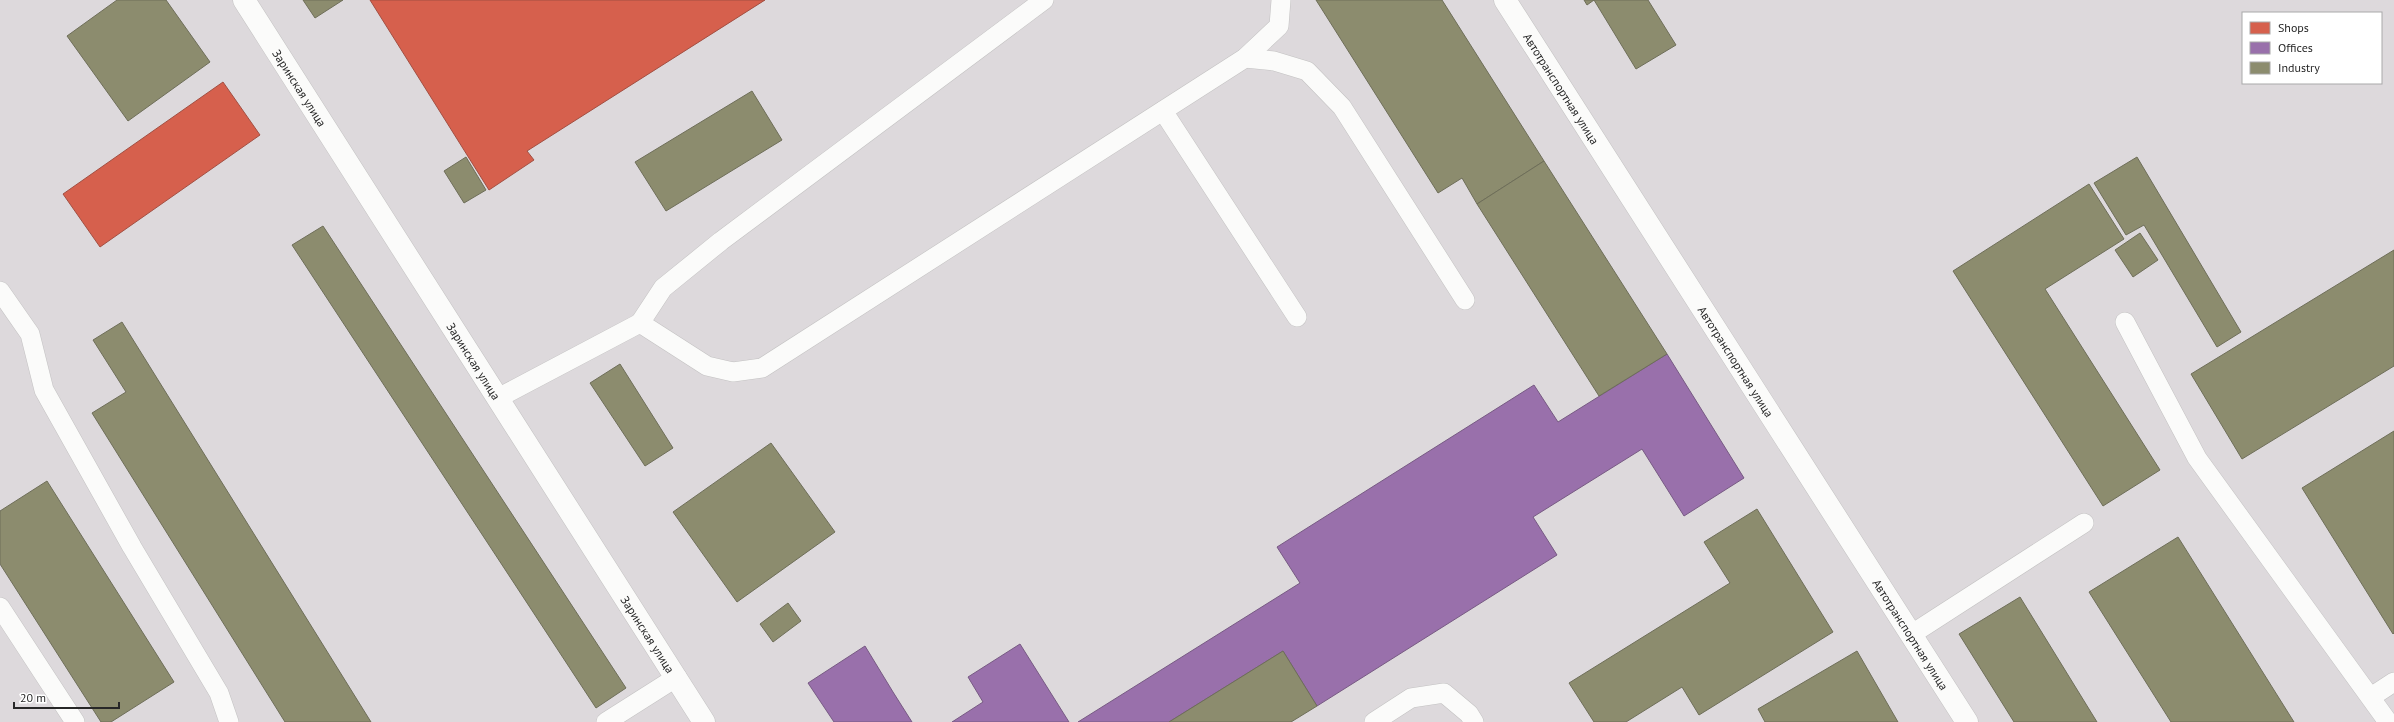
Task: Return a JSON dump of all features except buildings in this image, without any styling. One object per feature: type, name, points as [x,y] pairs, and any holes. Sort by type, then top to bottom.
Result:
[{"type":"street","name":"Заринская улица","points":[[244,0],[677,677],[704,722]]},
{"type":"street","name":"Автотранспортная улица","points":[[1505,0],[1967,722]]},
{"type":"lane","points":[[498,398],[640,323],[663,288],[721,241],[1044,0]]},
{"type":"lane","points":[[640,323],[707,366],[733,372],[762,368],[1245,58],[1279,26],[1281,0]]},
{"type":"lane","points":[[1245,58],[1274,61],[1307,71],[1342,107],[1465,300]]},
{"type":"lane","points":[[1163,111],[1297,317]]},
{"type":"lane","points":[[0,291],[30,334],[44,390],[132,547],[219,693],[229,722]]},
{"type":"lane","points":[[2125,322],[2197,458],[2371,696],[2388,722]]},
{"type":"lane","points":[[1912,634],[2084,524]]},
{"type":"lane","points":[[0,608],[75,722]]},
{"type":"lane","points":[[606,722],[677,677]]},
{"type":"lane","points":[[2371,696],[2394,682]]},
{"type":"lane","points":[[1374,722],[1411,698],[1444,693],[1469,714],[1474,722]]},
{"type":"shaded area","points":[[0,0],[2394,0],[2394,722],[0,722]]}]
